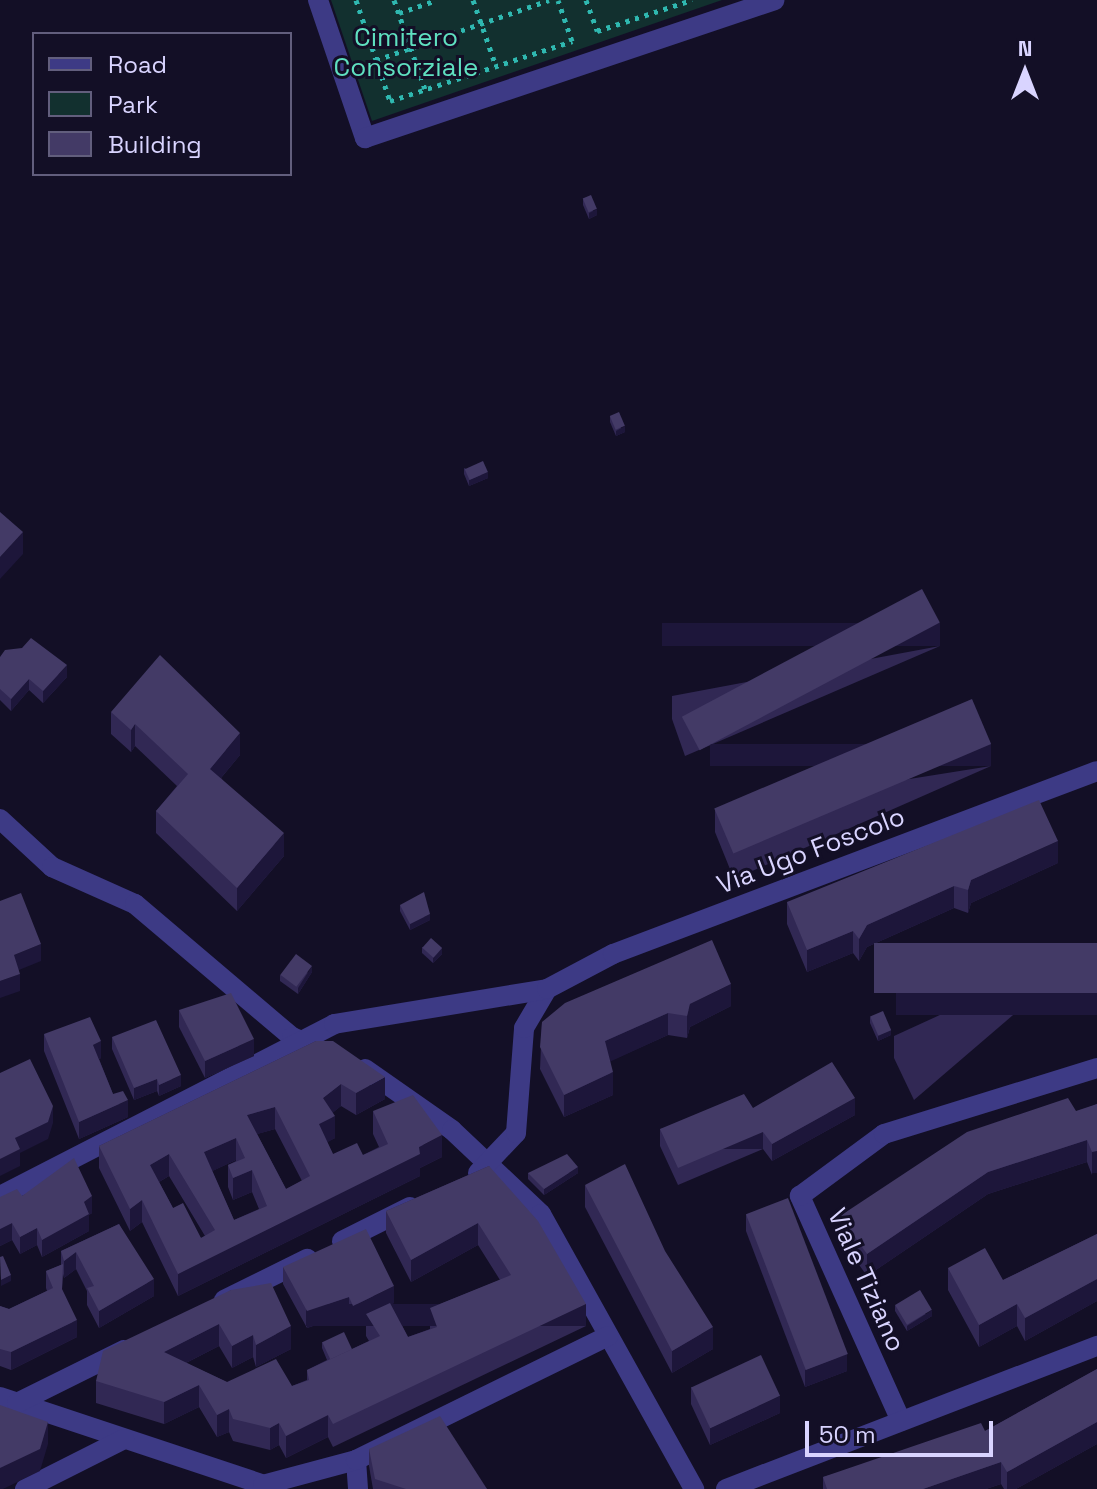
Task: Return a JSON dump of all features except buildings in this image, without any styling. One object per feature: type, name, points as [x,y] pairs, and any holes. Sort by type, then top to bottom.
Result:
[{"type":"street","points":[[318,0],[365,138],[774,0]]},
{"type":"street","name":"Via Ugo Foscolo","points":[[547,989],[613,954],[1097,771]]},
{"type":"street","points":[[0,819],[52,867],[135,904],[306,1043],[337,1057],[452,1130],[541,1214],[694,1489]]},
{"type":"street","points":[[0,1196],[306,1043],[334,1024],[547,989]]},
{"type":"street","points":[[524,1028],[547,989]]},
{"type":"street","points":[[463,1181],[491,1167],[516,1133],[524,1028],[521,1012],[495,999]]},
{"type":"street","name":"Viale Tiziano","points":[[901,1421],[800,1196],[884,1134],[1097,1068]]},
{"type":"street","points":[[196,1314],[435,1195]]},
{"type":"street","points":[[8,1400],[265,1487],[356,1460],[608,1336]]},
{"type":"street","points":[[8,1400],[140,1342]]},
{"type":"street","points":[[726,1489],[1097,1346]]},
{"type":"street","points":[[25,1489],[124,1439]]},
{"type":"street","points":[[356,1460],[358,1489]]},
{"type":"path","points":[[356,0],[390,101],[572,41],[558,0]]},
{"type":"path","points":[[394,0],[425,89]]},
{"type":"path","points":[[399,13],[436,0]]},
{"type":"path","points":[[473,0],[496,66]]},
{"type":"path","points":[[376,60],[549,0]]},
{"type":"path","points":[[586,0],[597,31],[692,0]]},
{"type":"green space","name":"Cimitero Consorziale","points":[[331,0],[722,0],[372,121]]}]
